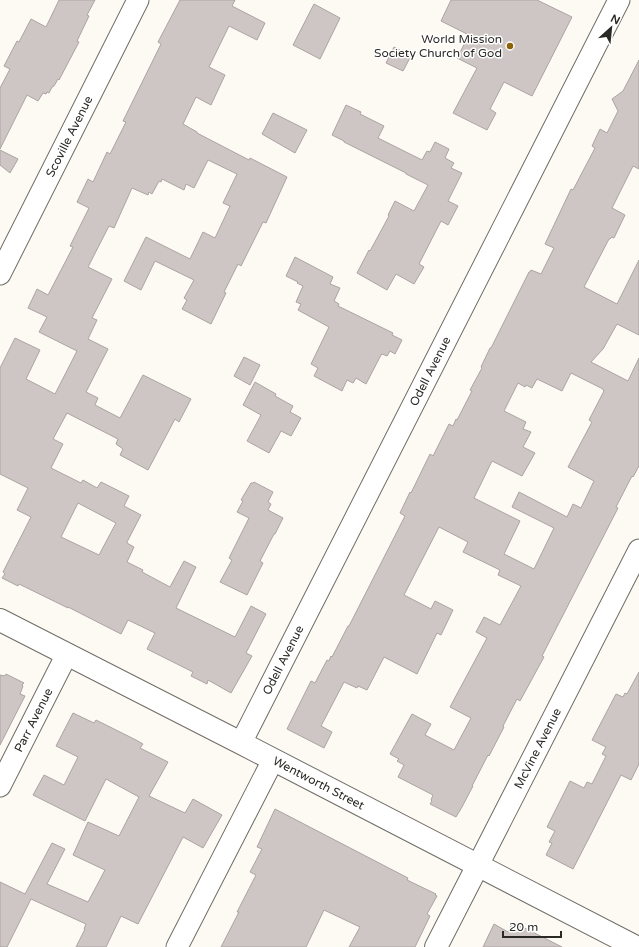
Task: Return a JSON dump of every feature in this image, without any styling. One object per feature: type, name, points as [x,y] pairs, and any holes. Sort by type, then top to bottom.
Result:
[{"type":"street","name":"Scoville Avenue","points":[[0,274],[138,0]]},
{"type":"street","name":"Odell Avenue","points":[[241,743],[619,0]]},
{"type":"street","name":"McVine Avenue","points":[[436,947],[639,550]]},
{"type":"street","name":"Wentworth Street","points":[[0,620],[636,947]]},
{"type":"street","name":"Parr Avenue","points":[[0,786],[67,654]]},
{"type":"street","points":[[177,947],[273,760]]},
{"type":"building","points":[[59,0],[95,0],[87,15],[89,16],[77,41],[79,42],[59,80],[58,79],[49,93],[43,93],[38,101],[27,95],[0,149],[0,88],[10,69],[4,66],[31,19],[46,27]]},
{"type":"building","points":[[180,0],[235,0],[232,6],[265,23],[257,40],[229,26],[209,67],[225,75],[211,105],[196,97],[183,124],[249,160],[250,158],[287,177],[266,223],[263,222],[241,266],[238,264],[224,292],[226,293],[211,324],[182,309],[187,300],[184,298],[194,280],[155,261],[141,290],[124,281],[146,237],[190,259],[203,232],[215,238],[230,206],[223,203],[237,174],[208,160],[194,188],[186,184],[184,190],[162,179],[161,182],[159,181],[152,194],[149,192],[148,195],[132,188],[114,228],[109,226],[88,267],[112,279],[92,318],[97,320],[88,339],[108,349],[86,392],[98,398],[95,405],[120,418],[143,375],[191,399],[179,422],[175,419],[148,470],[120,455],[123,449],[116,444],[118,439],[67,413],[53,439],[63,444],[51,468],[81,483],[83,480],[97,488],[101,482],[129,496],[124,506],[141,515],[127,542],[134,547],[127,562],[170,587],[184,561],[196,567],[176,608],[235,637],[251,606],[266,614],[246,653],[252,656],[231,693],[208,680],[207,684],[191,676],[193,672],[147,649],[155,633],[128,620],[121,634],[68,607],[19,584],[18,586],[2,578],[5,574],[3,572],[31,517],[17,510],[28,488],[0,474],[0,368],[15,338],[40,350],[26,379],[55,394],[77,351],[39,332],[47,317],[28,308],[37,289],[48,295],[73,247],[70,246],[89,208],[77,202],[88,179],[93,182],[107,152],[110,154],[126,122],[123,121],[161,44],[158,42]],"holes":[[[78,503],[116,523],[99,555],[61,537]]]},
{"type":"building","name":"World Mission Society Church of God","points":[[451,0],[537,0],[572,17],[532,96],[504,82],[490,109],[496,113],[487,130],[453,113],[477,68],[457,58],[469,35],[441,21]]},
{"type":"building","points":[[314,4],[340,18],[320,59],[293,45]]},
{"type":"building","points":[[394,47],[411,56],[403,71],[386,63]]},
{"type":"building","points":[[639,60],[639,169],[633,166],[612,208],[625,215],[614,238],[612,237],[609,239],[584,287],[617,304],[639,260],[639,335],[617,324],[603,349],[591,362],[628,381],[639,358],[639,466],[633,477],[632,476],[616,507],[618,508],[542,656],[544,657],[520,701],[517,699],[503,726],[504,727],[456,817],[430,804],[433,795],[398,777],[404,765],[397,761],[399,759],[390,754],[412,714],[431,724],[425,735],[454,750],[471,718],[450,707],[487,638],[476,632],[484,617],[500,625],[521,586],[498,575],[500,570],[463,552],[468,542],[439,527],[404,595],[431,609],[435,601],[453,610],[441,635],[437,633],[417,674],[384,657],[367,690],[358,686],[357,688],[344,682],[321,726],[332,732],[324,748],[287,729],[311,681],[315,683],[327,660],[329,661],[331,656],[332,657],[349,626],[405,516],[400,513],[410,492],[411,493],[430,454],[433,456],[449,424],[453,426],[456,419],[457,420],[472,391],[470,390],[482,368],[481,367],[490,348],[529,272],[531,270],[541,274],[554,248],[545,244],[571,189],[573,190],[595,148],[592,146],[600,129],[607,133],[618,111],[612,99],[623,91]],"holes":[[[571,373],[603,389],[604,391],[589,420],[592,422],[568,467],[594,481],[581,508],[573,504],[567,517],[519,492],[512,507],[554,528],[534,569],[504,554],[520,521],[474,498],[492,461],[522,476],[535,453],[523,447],[531,432],[523,429],[526,422],[504,411],[518,383],[525,387],[526,385],[532,388],[537,379],[562,391]]]},
{"type":"building","points":[[346,105],[384,126],[378,138],[422,160],[427,151],[430,152],[435,142],[449,149],[445,158],[454,163],[451,168],[462,173],[448,201],[458,206],[448,225],[441,221],[419,264],[424,267],[414,284],[396,274],[387,290],[357,273],[389,216],[388,215],[395,201],[414,211],[428,185],[332,135]]},
{"type":"building","points":[[273,113],[307,130],[295,153],[262,134]]},
{"type":"building","points":[[0,150],[18,159],[10,173],[0,165]]},
{"type":"building","points":[[295,257],[333,277],[330,284],[340,288],[334,301],[339,304],[338,306],[393,333],[392,335],[402,340],[395,354],[390,351],[387,356],[381,355],[366,384],[356,378],[353,383],[347,380],[342,391],[314,376],[318,368],[311,364],[329,327],[298,310],[301,304],[296,302],[303,286],[286,276]]},
{"type":"building","points":[[244,357],[260,365],[250,385],[234,376]]},
{"type":"building","points":[[255,382],[293,406],[290,412],[301,418],[291,436],[281,431],[269,453],[247,441],[261,415],[243,405]]},
{"type":"building","points":[[254,482],[273,492],[268,502],[271,504],[268,510],[283,518],[260,561],[263,563],[247,595],[220,582],[232,560],[229,558],[249,518],[237,512],[243,501],[241,500],[251,483]]},
{"type":"building","points":[[639,672],[639,764],[631,780],[621,775],[573,869],[546,855],[552,843],[549,842],[555,831],[547,827],[570,781],[584,788],[587,782],[592,784],[606,756],[602,754],[606,747],[592,740],[616,694],[623,697],[625,693],[627,694]]},
{"type":"building","points":[[6,674],[24,683],[20,694],[25,696],[0,745],[0,675],[5,676]]},
{"type":"building","points":[[73,713],[94,723],[96,720],[136,740],[143,744],[140,748],[168,762],[149,796],[185,813],[193,799],[222,815],[203,848],[183,837],[138,924],[121,916],[106,947],[76,947],[86,924],[31,899],[7,947],[0,947],[0,882],[25,894],[52,843],[65,849],[47,884],[88,902],[105,870],[73,855],[88,822],[119,836],[139,797],[106,779],[85,821],[33,795],[44,775],[64,785],[78,757],[56,746]]},
{"type":"building","points":[[275,809],[436,894],[435,895],[437,896],[427,914],[430,916],[415,947],[349,947],[360,927],[324,910],[306,947],[221,947],[256,875],[250,872],[262,849],[257,847]]},
{"type":"building","points":[[513,922],[562,947],[483,947],[494,924],[508,932]]},
{"type":"place","name":"World Mission Society Church of God","points":[[510,46]]}]
